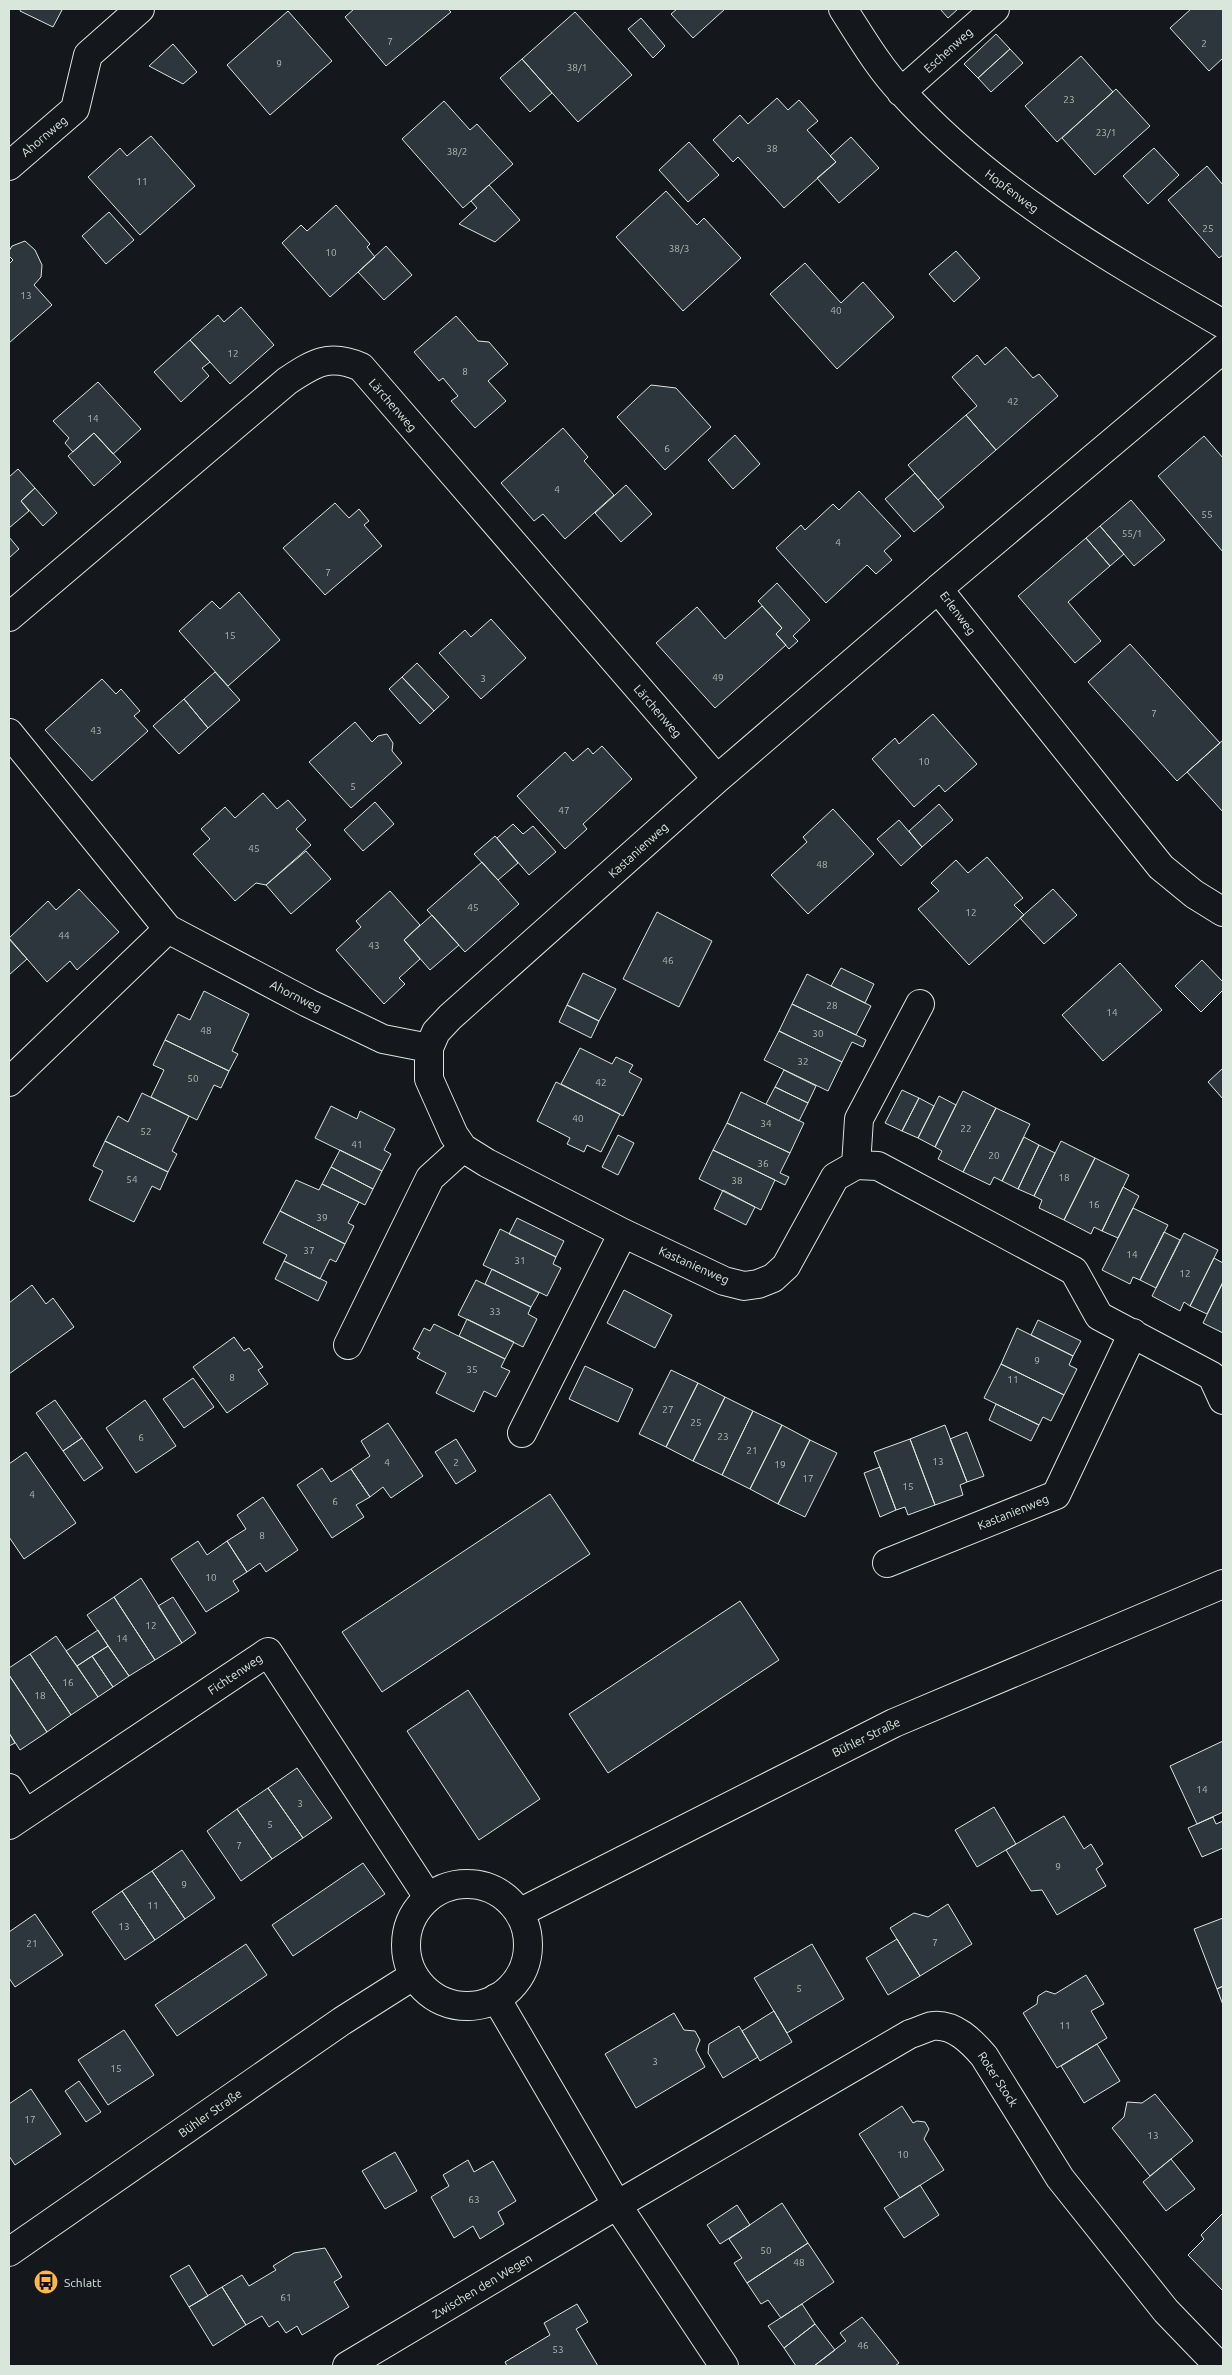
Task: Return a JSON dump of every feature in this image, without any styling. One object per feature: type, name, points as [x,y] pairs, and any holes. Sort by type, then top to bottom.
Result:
[{"type":"street","name":"Ahornweg","points":[[9,166],[76,109],[88,54],[140,9]]},
{"type":"street","name":"Hopfenweg","points":[[843,9],[862,39],[901,92],[971,160],[1046,216],[1131,271],[1223,324]]},
{"type":"street","name":"Eschenweg","points":[[901,92],[995,9]]},
{"type":"street","name":"Erlenweg","points":[[1223,349],[938,589],[1161,866],[1194,894],[1223,912]]},
{"type":"street","name":"Lärchenweg","points":[[9,617],[287,381],[308,367],[324,361],[344,360],[361,368],[717,779]]},
{"type":"street","name":"Kastanienweg","points":[[856,1165],[835,1177],[786,1266],[772,1278],[758,1284],[744,1286],[724,1281],[486,1163],[463,1148],[454,1135],[429,1079],[429,1048],[436,1032],[450,1017],[717,779],[938,589]]},
{"type":"street","name":"Ahornweg","points":[[9,732],[168,929],[308,1003],[383,1039],[429,1048]]},
{"type":"street","points":[[9,1082],[168,929]]},
{"type":"street","points":[[920,1004],[859,1119],[856,1165],[878,1166],[1074,1271],[1099,1316],[1212,1376],[1223,1400]]},
{"type":"street","points":[[348,1345],[430,1178],[463,1148]]},
{"type":"street","points":[[522,1433],[623,1232]]},
{"type":"street","name":"Kastanienweg","points":[[887,1563],[1056,1495],[1134,1333]]},
{"type":"street","name":"Bühler Straße","points":[[520,1913],[894,1723],[1223,1584]]},
{"type":"street","name":"Fichtenweg","points":[[17,1819],[268,1652],[428,1897]]},
{"type":"street","points":[[9,1788],[17,1819]]},
{"type":"street","points":[[478,1884],[502,1894],[520,1913],[528,1936],[526,1961],[514,1982],[496,1998],[478,2005],[459,2005],[441,2001],[425,1990],[414,1976],[406,1955],[406,1933],[414,1914],[428,1897],[451,1885],[478,1884]]},
{"type":"street","name":"Bühler Straße","points":[[9,2252],[342,2021],[414,1976]]},
{"type":"street","points":[[496,1998],[617,2205],[724,2366]]},
{"type":"street","name":"Roter Stock","points":[[617,2205],[910,2034],[933,2026],[956,2031],[972,2042],[984,2056],[1060,2178],[1166,2311],[1218,2366]]},
{"type":"street","name":"Zwischen den Wegen","points":[[346,2366],[617,2205]]},
{"type":"building","points":[[21,9],[62,10],[53,27],[20,11]]},
{"type":"building","points":[[354,9],[448,9],[451,12],[386,66],[345,17]]},
{"type":"building","points":[[677,9],[725,9],[693,38],[671,14]]},
{"type":"building","points":[[940,9],[958,9],[948,18]]},
{"type":"building","points":[[1191,9],[1223,9],[1223,58],[1209,71],[1170,28]]},
{"type":"building","points":[[288,11],[332,61],[270,115],[227,65]]},
{"type":"building","points":[[575,12],[632,75],[578,122],[522,59]]},
{"type":"building","points":[[641,18],[665,46],[653,58],[628,29]]},
{"type":"building","points":[[996,34],[1010,49],[978,78],[964,64]]},
{"type":"building","points":[[173,44],[197,72],[183,84],[149,66]]},
{"type":"building","points":[[1010,49],[1023,63],[991,92],[978,78]]},
{"type":"building","points":[[1081,56],[1113,92],[1057,142],[1025,106]]},
{"type":"building","points":[[522,59],[552,93],[530,112],[500,78]]},
{"type":"building","points":[[1116,89],[1150,126],[1095,175],[1062,138]]},
{"type":"building","points":[[777,98],[788,110],[799,100],[818,121],[807,130],[836,162],[784,208],[738,157],[733,162],[713,140],[740,115],[748,124]]},
{"type":"building","points":[[444,101],[470,130],[477,124],[513,164],[463,208],[402,139]]},
{"type":"building","points":[[151,136],[195,186],[140,235],[88,177],[120,148],[127,156]]},
{"type":"building","points":[[851,137],[879,168],[839,203],[817,178],[836,162],[830,156]]},
{"type":"building","points":[[689,142],[719,175],[688,202],[659,170]]},
{"type":"building","points":[[1154,148],[1179,175],[1148,204],[1123,176]]},
{"type":"building","points":[[1207,166],[1223,185],[1223,255],[1219,258],[1168,200]]},
{"type":"building","points":[[489,185],[520,220],[495,242],[459,224],[477,208],[471,201]]},
{"type":"building","points":[[666,191],[697,225],[704,218],[741,258],[683,311],[616,237]]},
{"type":"building","points":[[336,205],[370,244],[367,247],[375,257],[330,297],[282,243],[301,225],[307,231]]},
{"type":"building","points":[[109,212],[134,240],[106,264],[82,236]]},
{"type":"building","points":[[25,241],[35,250],[42,265],[41,277],[34,285],[52,305],[9,343],[9,264],[13,260],[9,256],[9,251],[12,246]]},
{"type":"building","points":[[386,246],[412,275],[384,300],[358,272]]},
{"type":"building","points":[[956,251],[980,278],[954,302],[929,274]]},
{"type":"building","points":[[805,263],[841,303],[863,282],[894,317],[837,369],[770,294]]},
{"type":"building","points":[[241,307],[274,345],[230,384],[190,340],[218,315],[224,322]]},
{"type":"building","points":[[456,316],[478,341],[489,342],[508,364],[488,381],[506,401],[475,428],[451,401],[458,396],[443,378],[439,381],[414,352]]},
{"type":"building","points":[[190,340],[210,362],[202,368],[209,376],[181,402],[154,372]]},
{"type":"building","points":[[1006,347],[1033,378],[1039,374],[1058,396],[996,450],[966,415],[977,406],[952,377],[977,355],[985,365]]},
{"type":"building","points":[[98,382],[141,429],[113,454],[94,433],[73,452],[65,443],[69,438],[53,421]]},
{"type":"building","points":[[651,385],[676,388],[711,427],[665,470],[617,417]]},
{"type":"building","points":[[966,415],[996,450],[938,500],[908,465]]},
{"type":"building","points":[[563,428],[588,457],[584,461],[614,495],[565,539],[543,514],[534,521],[501,483]]},
{"type":"building","points":[[94,433],[121,462],[94,486],[68,456]]},
{"type":"building","points":[[735,435],[760,464],[733,489],[708,460]]},
{"type":"building","points":[[1204,436],[1223,458],[1223,552],[1158,476]]},
{"type":"building","points":[[18,469],[35,488],[21,501],[29,511],[9,528],[9,477]]},
{"type":"building","points":[[915,473],[944,507],[914,532],[885,499]]},
{"type":"building","points":[[626,485],[652,514],[621,542],[595,513]]},
{"type":"building","points":[[35,488],[57,513],[43,526],[21,501]]},
{"type":"building","points":[[859,491],[901,536],[884,551],[892,560],[876,574],[867,565],[826,603],[776,548],[801,525],[805,530],[833,504],[839,510]]},
{"type":"building","points":[[1131,500],[1165,540],[1134,566],[1100,526]]},
{"type":"building","points":[[335,503],[349,518],[359,509],[369,521],[364,525],[382,546],[325,595],[283,548]]},
{"type":"building","points":[[1100,526],[1124,554],[1110,566],[1086,538]]},
{"type":"building","points":[[9,537],[19,549],[9,558]]},
{"type":"building","points":[[1086,538],[1110,566],[1068,602],[1101,641],[1075,663],[1018,596]]},
{"type":"building","points":[[777,583],[810,620],[793,636],[798,641],[789,649],[776,634],[782,628],[758,601]]},
{"type":"building","points":[[239,592],[280,640],[228,686],[179,631],[212,601],[220,609]]},
{"type":"building","points":[[762,606],[782,628],[776,634],[786,645],[715,708],[656,643],[697,607],[725,639]]},
{"type":"building","points":[[491,619],[526,658],[481,699],[439,653],[465,630],[471,637]]},
{"type":"building","points":[[1130,644],[1220,743],[1177,781],[1088,682]]},
{"type":"building","points":[[417,663],[449,697],[434,711],[402,677]]},
{"type":"building","points":[[215,672],[240,700],[208,728],[184,699]]},
{"type":"building","points":[[402,677],[434,711],[420,724],[389,689]]},
{"type":"building","points":[[102,679],[116,694],[121,689],[140,711],[134,716],[148,731],[92,781],[45,730]]},
{"type":"building","points":[[184,699],[208,728],[179,754],[153,726]]},
{"type":"building","points":[[933,714],[977,764],[945,792],[939,785],[914,807],[872,759],[895,738],[899,744]]},
{"type":"building","points":[[355,722],[372,742],[378,736],[387,734],[393,743],[392,751],[402,763],[351,808],[309,762]]},
{"type":"building","points":[[1223,740],[1223,812],[1187,772]]},
{"type":"building","points":[[602,746],[632,779],[583,824],[587,829],[565,849],[517,796],[565,752],[573,761],[588,748],[593,754]]},
{"type":"building","points":[[263,793],[277,809],[288,800],[306,820],[296,829],[311,845],[266,885],[256,883],[235,901],[193,854],[210,839],[201,829],[225,807],[235,818]]},
{"type":"building","points":[[375,802],[394,824],[363,851],[344,830]]},
{"type":"building","points":[[939,804],[953,820],[922,847],[909,831]]},
{"type":"building","points":[[833,809],[874,854],[808,914],[771,875],[807,842],[803,837]]},
{"type":"building","points":[[899,820],[922,847],[901,866],[877,839]]},
{"type":"building","points":[[513,824],[523,834],[533,826],[556,852],[529,875],[497,838]]},
{"type":"building","points":[[495,836],[518,863],[498,880],[474,854]]},
{"type":"building","points":[[306,851],[331,879],[291,914],[266,885]]},
{"type":"building","points":[[987,857],[1023,898],[1014,905],[1024,915],[969,965],[918,909],[939,891],[931,883],[956,860],[968,873]]},
{"type":"building","points":[[482,862],[519,904],[465,952],[427,910]]},
{"type":"building","points":[[79,889],[119,932],[77,970],[70,961],[47,982],[9,938],[48,901],[56,910]]},
{"type":"building","points":[[1053,889],[1077,915],[1044,944],[1020,918]]},
{"type":"building","points":[[390,891],[420,925],[404,940],[420,959],[399,978],[405,984],[384,1004],[336,950],[361,927],[356,921]]},
{"type":"building","points":[[657,912],[712,941],[679,1007],[623,979]]},
{"type":"building","points":[[432,915],[459,945],[430,970],[404,940]]},
{"type":"building","points":[[9,939],[27,959],[9,975]]},
{"type":"building","points":[[1202,960],[1223,982],[1223,990],[1201,1012],[1175,986]]},
{"type":"building","points":[[1120,963],[1162,1010],[1103,1061],[1062,1015]]},
{"type":"building","points":[[841,968],[874,984],[865,1003],[831,986]]},
{"type":"building","points":[[583,973],[616,989],[599,1021],[567,1005]]},
{"type":"building","points":[[807,974],[871,1006],[856,1035],[792,1004]]},
{"type":"building","points":[[204,991],[249,1014],[232,1051],[238,1054],[229,1071],[165,1040],[178,1014],[190,1020]]},
{"type":"building","points":[[792,1004],[866,1040],[863,1047],[852,1042],[842,1062],[779,1031]]},
{"type":"building","points":[[567,1005],[599,1021],[591,1038],[559,1022]]},
{"type":"building","points":[[779,1031],[842,1062],[828,1091],[764,1060]]},
{"type":"building","points":[[165,1040],[229,1071],[221,1088],[214,1085],[197,1120],[151,1097],[164,1070],[153,1065]]},
{"type":"building","points":[[580,1048],[612,1064],[616,1057],[633,1065],[629,1072],[642,1079],[623,1116],[561,1084]]},
{"type":"building","points":[[1223,1068],[1223,1099],[1208,1082]]},
{"type":"building","points":[[784,1070],[816,1086],[808,1103],[775,1087]]},
{"type":"building","points":[[556,1082],[620,1114],[601,1152],[587,1145],[584,1152],[567,1144],[570,1138],[537,1121]]},
{"type":"building","points":[[775,1087],[808,1103],[799,1121],[766,1104]]},
{"type":"building","points":[[902,1090],[919,1098],[902,1131],[885,1123]]},
{"type":"building","points":[[963,1091],[996,1108],[963,1172],[938,1159],[942,1151],[935,1147]]},
{"type":"building","points":[[741,1092],[804,1123],[790,1153],[727,1123]]},
{"type":"building","points":[[142,1093],[189,1116],[172,1151],[177,1154],[168,1172],[105,1141],[118,1116],[128,1122]]},
{"type":"building","points":[[939,1096],[956,1105],[935,1147],[918,1138]]},
{"type":"building","points":[[919,1098],[934,1106],[918,1138],[902,1131]]},
{"type":"building","points":[[331,1106],[357,1119],[360,1111],[395,1129],[384,1150],[391,1154],[382,1171],[315,1138]]},
{"type":"building","points":[[996,1108],[1030,1124],[1002,1181],[994,1177],[990,1185],[963,1172]]},
{"type":"building","points":[[727,1123],[790,1153],[780,1173],[789,1177],[785,1185],[713,1150]]},
{"type":"building","points":[[618,1135],[634,1143],[618,1175],[602,1167]]},
{"type":"building","points":[[1024,1137],[1039,1145],[1018,1189],[1002,1181]]},
{"type":"building","points":[[105,1141],[168,1172],[160,1190],[152,1186],[134,1222],[89,1200],[103,1171],[93,1166]]},
{"type":"building","points":[[1061,1141],[1095,1158],[1064,1220],[1039,1208],[1042,1200],[1034,1196]]},
{"type":"building","points":[[1039,1145],[1055,1153],[1034,1196],[1018,1189]]},
{"type":"building","points":[[340,1150],[382,1171],[373,1189],[331,1167]]},
{"type":"building","points":[[713,1150],[775,1180],[761,1210],[699,1179]]},
{"type":"building","points":[[1095,1158],[1129,1175],[1102,1231],[1094,1227],[1091,1234],[1064,1220]]},
{"type":"building","points":[[331,1167],[373,1189],[365,1205],[322,1184]]},
{"type":"building","points":[[296,1180],[319,1190],[322,1184],[359,1202],[348,1223],[354,1226],[345,1244],[280,1211]]},
{"type":"building","points":[[1123,1187],[1139,1196],[1118,1238],[1102,1231]]},
{"type":"building","points":[[723,1190],[755,1207],[746,1225],[714,1209]]},
{"type":"building","points":[[1133,1208],[1168,1225],[1140,1280],[1133,1277],[1130,1284],[1102,1270]]},
{"type":"building","points":[[280,1211],[345,1244],[336,1262],[330,1259],[320,1279],[284,1261],[287,1255],[263,1243]]},
{"type":"building","points":[[517,1218],[564,1241],[556,1257],[509,1234]]},
{"type":"building","points":[[500,1229],[556,1257],[553,1264],[561,1268],[547,1296],[483,1265]]},
{"type":"building","points":[[1164,1232],[1180,1240],[1156,1288],[1140,1280]]},
{"type":"building","points":[[1184,1233],[1218,1250],[1190,1306],[1184,1302],[1180,1311],[1152,1296]]},
{"type":"building","points":[[1214,1258],[1223,1263],[1223,1282],[1207,1314],[1190,1306]]},
{"type":"building","points":[[284,1261],[327,1282],[318,1301],[275,1279]]},
{"type":"building","points":[[492,1269],[539,1293],[531,1307],[485,1284]]},
{"type":"building","points":[[476,1280],[531,1307],[528,1314],[537,1319],[523,1347],[458,1315]]},
{"type":"building","points":[[1223,1282],[1223,1333],[1203,1323]]},
{"type":"building","points":[[32,1285],[46,1304],[53,1298],[74,1327],[9,1374],[9,1303]]},
{"type":"building","points":[[624,1290],[672,1315],[655,1348],[607,1323]]},
{"type":"building","points":[[467,1319],[514,1342],[505,1359],[459,1336]]},
{"type":"building","points":[[1038,1320],[1081,1341],[1073,1356],[1031,1335]]},
{"type":"building","points":[[434,1324],[505,1359],[501,1367],[510,1371],[496,1397],[484,1391],[474,1412],[436,1393],[446,1373],[417,1358],[420,1353],[413,1349],[424,1328],[430,1331]]},
{"type":"building","points":[[1017,1328],[1073,1356],[1069,1365],[1077,1369],[1064,1395],[1001,1364]]},
{"type":"building","points":[[234,1337],[244,1351],[249,1348],[263,1367],[258,1370],[268,1384],[227,1413],[193,1367]]},
{"type":"building","points":[[1001,1364],[1064,1395],[1051,1421],[1043,1417],[1039,1425],[984,1398]]},
{"type":"building","points":[[585,1366],[633,1389],[618,1422],[569,1399]]},
{"type":"building","points":[[671,1370],[698,1383],[666,1447],[639,1434]]},
{"type":"building","points":[[193,1378],[214,1407],[184,1428],[163,1399]]},
{"type":"building","points":[[698,1383],[725,1397],[693,1461],[666,1447]]},
{"type":"building","points":[[725,1397],[753,1411],[722,1475],[693,1461]]},
{"type":"building","points":[[55,1400],[82,1438],[63,1451],[36,1413]]},
{"type":"building","points":[[145,1400],[176,1446],[136,1473],[106,1428]]},
{"type":"building","points":[[996,1404],[1039,1425],[1031,1441],[989,1420]]},
{"type":"building","points":[[753,1411],[782,1425],[750,1489],[722,1475]]},
{"type":"building","points":[[388,1423],[423,1476],[391,1498],[383,1487],[370,1497],[351,1469],[370,1456],[361,1441]]},
{"type":"building","points":[[782,1425],[810,1440],[778,1504],[750,1489]]},
{"type":"building","points":[[945,1425],[967,1482],[960,1485],[963,1495],[935,1505],[910,1439]]},
{"type":"building","points":[[967,1432],[984,1476],[967,1482],[950,1439]]},
{"type":"building","points":[[82,1438],[103,1468],[84,1481],[63,1451]]},
{"type":"building","points":[[456,1439],[476,1471],[456,1484],[435,1452]]},
{"type":"building","points":[[910,1439],[935,1505],[908,1515],[905,1507],[896,1510],[874,1452]]},
{"type":"building","points":[[810,1440],[837,1453],[805,1517],[778,1504]]},
{"type":"building","points":[[26,1452],[76,1523],[24,1559],[9,1537],[9,1464]]},
{"type":"building","points":[[880,1467],[896,1510],[880,1517],[864,1473]]},
{"type":"building","points":[[322,1468],[331,1482],[351,1469],[370,1497],[356,1505],[364,1517],[332,1538],[297,1485]]},
{"type":"building","points":[[550,1494],[590,1554],[382,1692],[342,1632]]},
{"type":"building","points":[[263,1497],[298,1550],[266,1572],[260,1563],[247,1572],[227,1541],[246,1529],[237,1515]]},
{"type":"building","points":[[198,1541],[207,1555],[227,1541],[247,1572],[233,1581],[239,1591],[206,1612],[171,1559]]},
{"type":"building","points":[[141,1578],[182,1643],[155,1660],[114,1597]]},
{"type":"building","points":[[114,1597],[155,1660],[129,1676],[87,1615]]},
{"type":"building","points":[[173,1597],[196,1633],[182,1643],[158,1606]]},
{"type":"building","points":[[740,1601],[779,1660],[608,1773],[569,1714]]},
{"type":"building","points":[[98,1630],[108,1646],[77,1666],[66,1651]]},
{"type":"building","points":[[56,1636],[98,1697],[71,1715],[30,1654]]},
{"type":"building","points":[[108,1646],[129,1676],[113,1687],[92,1656]]},
{"type":"building","points":[[30,1654],[71,1715],[47,1732],[9,1675],[9,1668]]},
{"type":"building","points":[[92,1656],[113,1687],[98,1697],[77,1666]]},
{"type":"building","points":[[9,1675],[47,1732],[20,1750],[9,1733]]},
{"type":"building","points":[[468,1690],[540,1799],[479,1840],[407,1731]]},
{"type":"building","points":[[9,1733],[15,1743],[9,1746]]},
{"type":"building","points":[[1223,1741],[1223,1812],[1197,1824],[1170,1766]]},
{"type":"building","points":[[297,1768],[332,1818],[303,1838],[268,1788]]},
{"type":"building","points":[[268,1788],[303,1838],[272,1859],[237,1809]]},
{"type":"building","points":[[994,1807],[1016,1844],[977,1867],[955,1830]]},
{"type":"building","points":[[237,1809],[272,1859],[241,1881],[207,1831]]},
{"type":"building","points":[[1064,1816],[1084,1849],[1091,1844],[1103,1864],[1096,1869],[1106,1886],[1057,1915],[1042,1890],[1031,1891],[1006,1850]]},
{"type":"building","points":[[1213,1817],[1216,1824],[1223,1821],[1223,1848],[1202,1857],[1188,1828]]},
{"type":"building","points":[[182,1850],[215,1898],[185,1919],[152,1871]]},
{"type":"building","points":[[363,1863],[385,1894],[293,1956],[272,1925]]},
{"type":"building","points":[[152,1871],[185,1919],[155,1940],[122,1891]]},
{"type":"building","points":[[122,1891],[155,1940],[125,1960],[92,1912]]},
{"type":"building","points":[[948,1904],[972,1944],[920,1976],[890,1928],[914,1913],[928,1917]]},
{"type":"building","points":[[35,1914],[63,1955],[15,1987],[9,1978],[9,1932]]},
{"type":"building","points":[[1223,1918],[1223,1986],[1217,1989],[1194,1929]]},
{"type":"building","points":[[897,1939],[920,1976],[888,1995],[866,1958]]},
{"type":"building","points":[[246,1944],[267,1975],[177,2036],[155,2005]]},
{"type":"building","points":[[812,1944],[844,1999],[787,2033],[754,1978]]},
{"type":"building","points":[[1086,1975],[1104,2004],[1091,2011],[1107,2038],[1057,2068],[1023,2013],[1037,2004],[1038,1996],[1046,1991],[1055,1994]]},
{"type":"building","points":[[1223,1986],[1223,2005],[1217,1989]]},
{"type":"building","points":[[774,2011],[792,2042],[760,2061],[742,2031]]},
{"type":"building","points":[[674,2013],[684,2030],[695,2031],[700,2040],[696,2050],[705,2067],[636,2108],[605,2054]]},
{"type":"building","points":[[739,2026],[758,2057],[723,2078],[708,2053],[709,2044]]},
{"type":"building","points":[[124,2030],[154,2075],[108,2105],[78,2060]]},
{"type":"building","points":[[1097,2044],[1120,2081],[1084,2103],[1061,2066]]},
{"type":"building","points":[[79,2081],[101,2112],[86,2122],[65,2091]]},
{"type":"building","points":[[31,2089],[61,2134],[15,2165],[9,2156],[9,2104]]},
{"type":"building","points":[[1155,2094],[1193,2141],[1150,2176],[1112,2128],[1124,2117],[1127,2102],[1142,2103]]},
{"type":"building","points":[[902,2106],[913,2123],[917,2121],[925,2122],[929,2129],[924,2139],[944,2170],[900,2198],[859,2134]]},
{"type":"building","points":[[395,2152],[417,2191],[385,2209],[362,2171]]},
{"type":"building","points":[[1171,2159],[1195,2189],[1166,2211],[1143,2182]]},
{"type":"building","points":[[468,2160],[474,2172],[493,2161],[516,2201],[498,2212],[504,2224],[480,2239],[473,2226],[454,2238],[431,2197],[449,2186],[443,2175]]},
{"type":"building","points":[[920,2185],[939,2215],[904,2238],[884,2208]]},
{"type":"building","points":[[782,2203],[808,2243],[747,2283],[734,2263],[742,2258],[729,2239]]},
{"type":"building","points":[[737,2205],[750,2225],[720,2244],[707,2225]]},
{"type":"building","points":[[1223,2213],[1223,2291],[1188,2255],[1204,2239],[1201,2235]]},
{"type":"building","points":[[808,2243],[834,2282],[781,2318],[768,2300],[761,2304],[747,2283]]},
{"type":"building","points":[[325,2248],[342,2277],[334,2282],[349,2307],[302,2335],[297,2326],[286,2333],[278,2321],[269,2327],[262,2316],[246,2325],[222,2287],[242,2275],[249,2286],[276,2270],[273,2266],[294,2253]]},
{"type":"building","points":[[189,2265],[208,2296],[189,2307],[170,2276]]},
{"type":"building","points":[[222,2287],[246,2325],[213,2346],[189,2307]]},
{"type":"building","points":[[577,2304],[588,2322],[576,2329],[598,2366],[507,2366],[505,2362],[550,2335],[544,2323]]},
{"type":"building","points":[[802,2304],[815,2324],[784,2348],[768,2326]]},
{"type":"building","points":[[862,2317],[899,2363],[895,2366],[814,2366],[846,2341],[840,2333]]},
{"type":"building","points":[[815,2324],[835,2350],[814,2366],[796,2366],[784,2348]]},
{"type":"place","name":"Schlatt","points":[[46,2282]]}]
